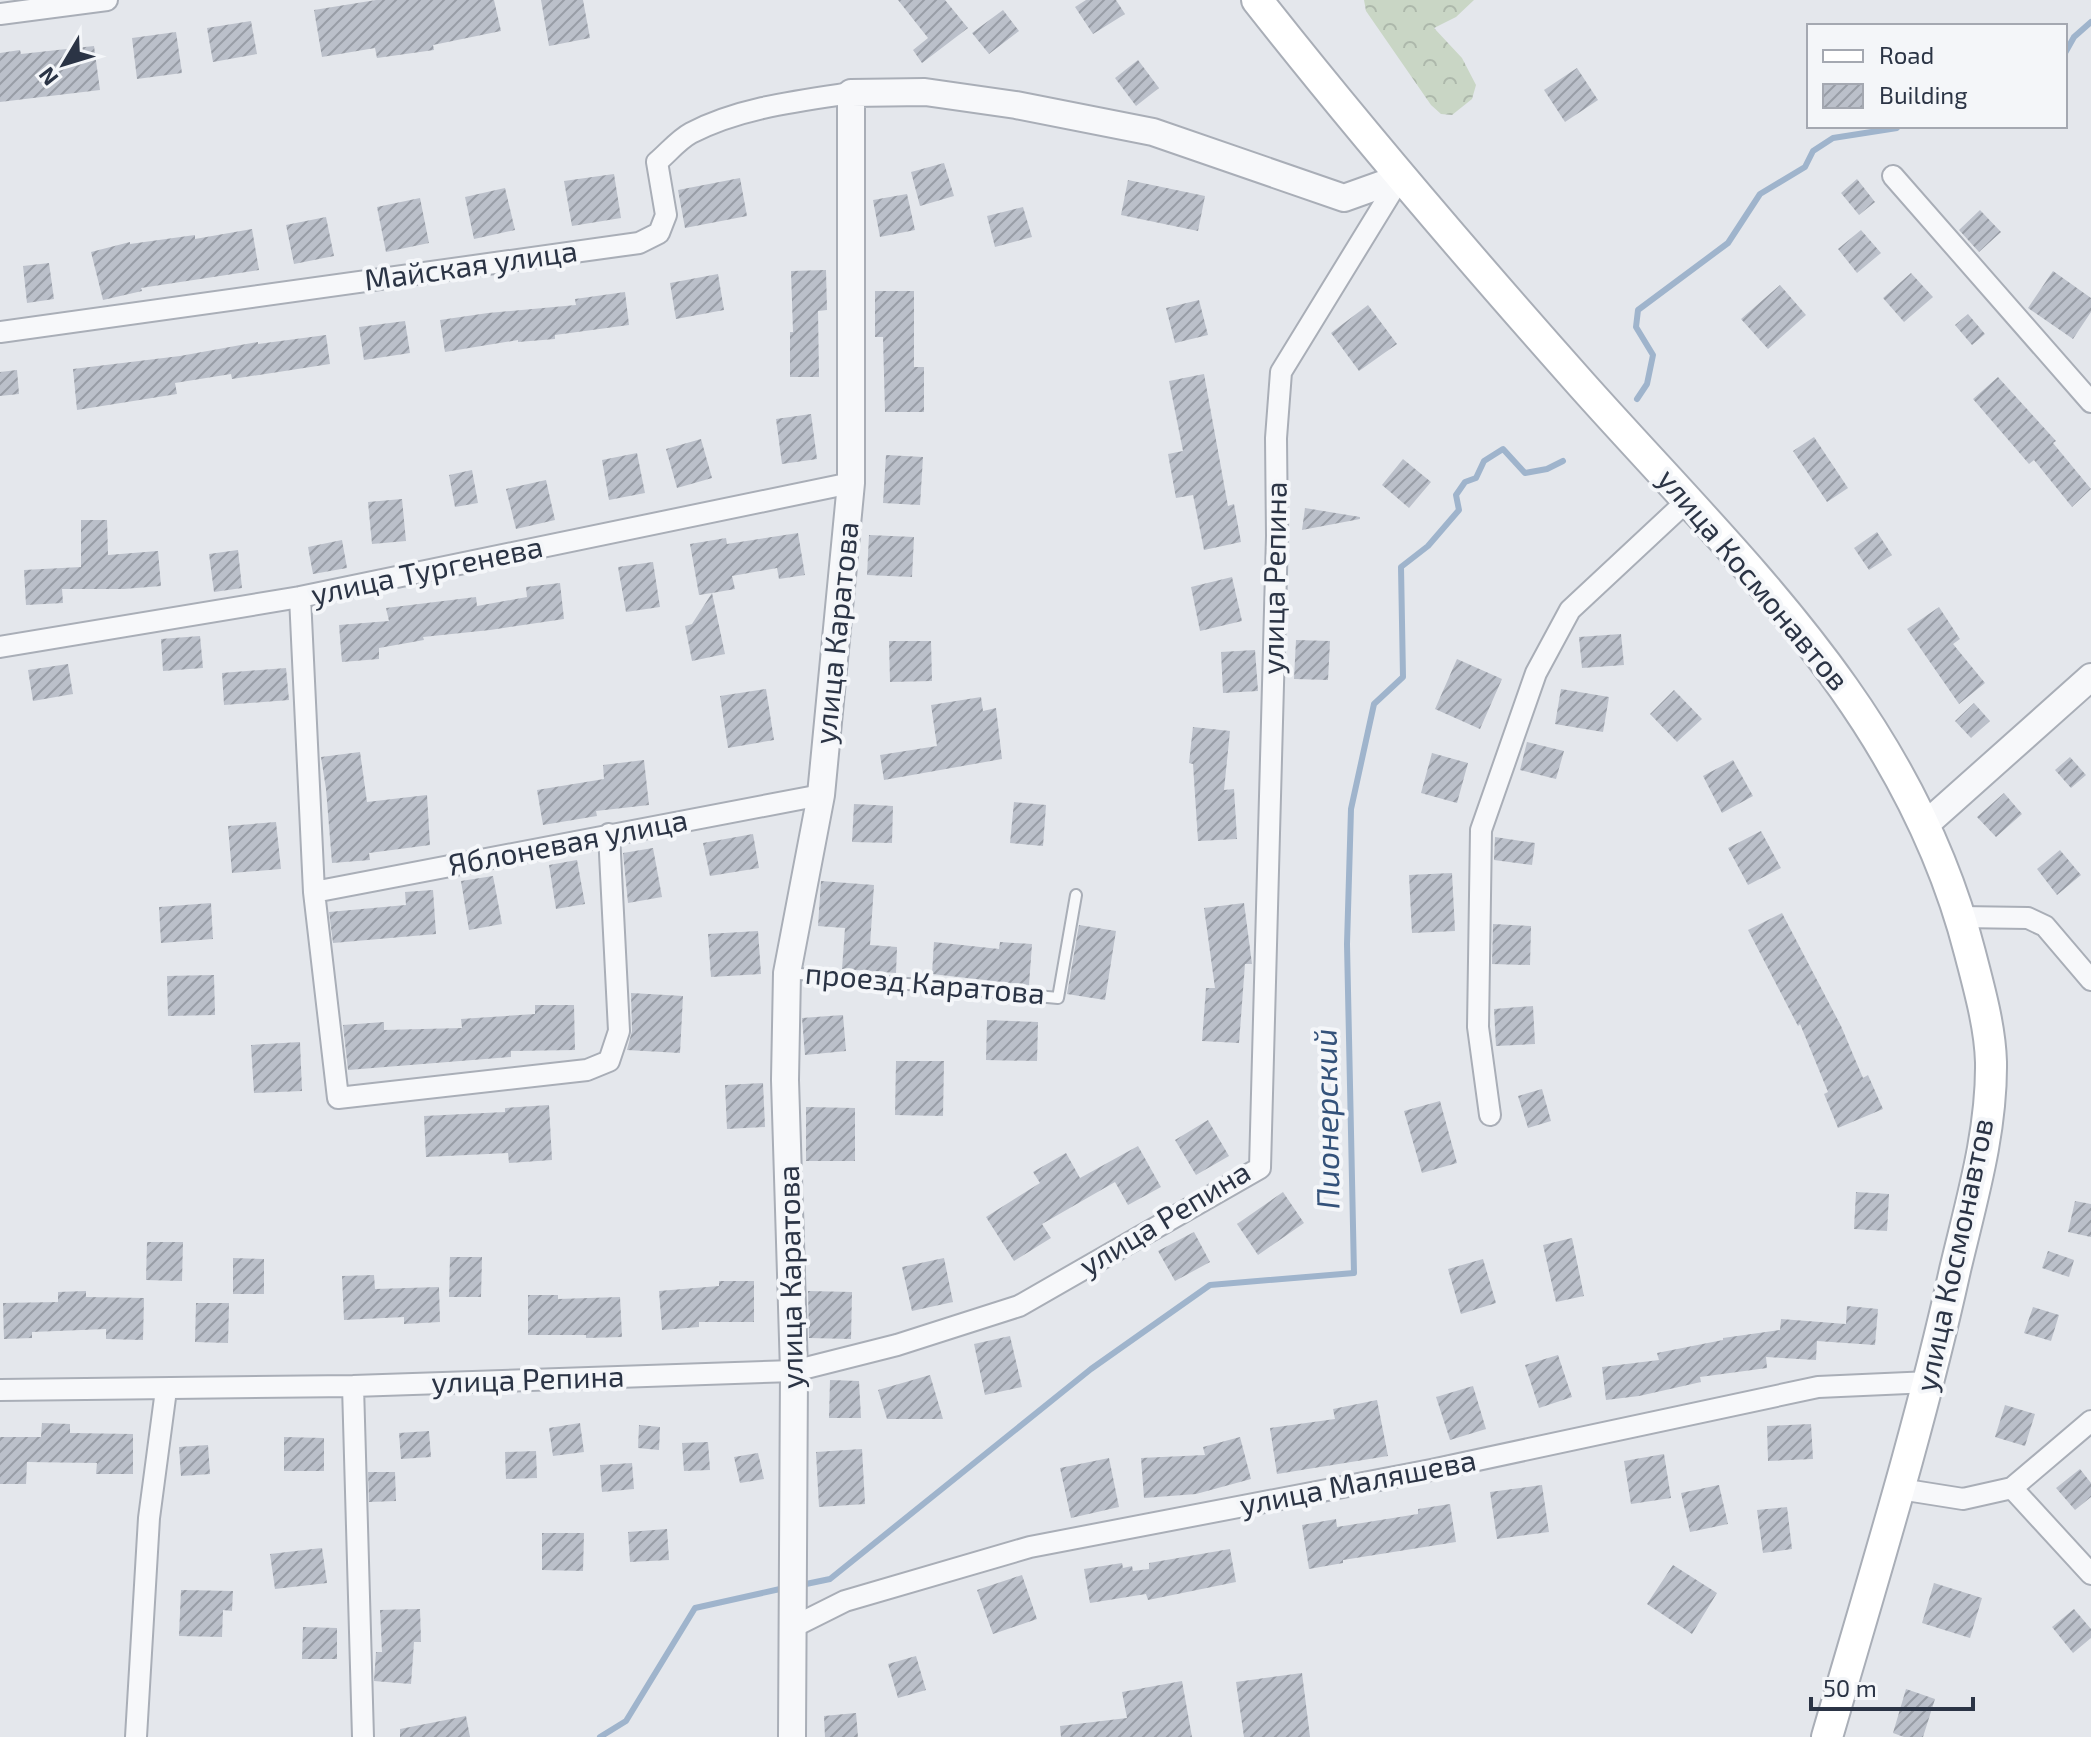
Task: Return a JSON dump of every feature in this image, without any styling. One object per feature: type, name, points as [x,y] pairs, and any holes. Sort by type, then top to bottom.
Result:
[{"type":"main road","name":"улица Космонавтов","points":[[1257,0],[1400,178],[1749,567],[1850,694],[1890,759],[1925,825],[1961,917],[1981,996],[1991,1060],[1984,1146],[1930,1382],[1827,1737]]},
{"type":"street","points":[[0,14],[107,0]]},
{"type":"street","points":[[851,93],[925,92],[1016,105],[1153,132],[1344,198],[1400,178]]},
{"type":"street","name":"Майская улица","points":[[0,332],[639,243],[659,233],[666,215],[657,162],[688,134],[727,118],[791,101],[851,93]]},
{"type":"street","name":"улица Каратова","points":[[792,1737],[794,1371],[785,1080],[787,973],[821,795],[851,483],[851,93]]},
{"type":"street","points":[[1893,176],[2091,402]]},
{"type":"street","name":"улица Репина","points":[[0,1390],[353,1386],[794,1371],[897,1345],[1019,1306],[1260,1168],[1277,536],[1276,438],[1281,372],[1400,178]]},
{"type":"street","name":"улица Тургенева","points":[[0,647],[300,597],[851,483]]},
{"type":"street","points":[[1490,1115],[1478,1027],[1481,830],[1536,673],[1570,610],[1688,500]]},
{"type":"street","points":[[300,597],[314,892],[338,1098],[587,1070],[609,1061],[619,1031],[609,834]]},
{"type":"street","points":[[1925,825],[2091,677]]},
{"type":"street","name":"Яблоневая улица","points":[[314,892],[821,795]]},
{"type":"street","points":[[1961,917],[2028,918],[2045,926],[2091,980]]},
{"type":"street","name":"улица Маляшева","points":[[795,1626],[845,1601],[1030,1547],[1431,1470],[1818,1387],[1930,1382]]},
{"type":"street","points":[[353,1386],[363,1737]]},
{"type":"street","points":[[136,1737],[149,1518],[166,1390]]},
{"type":"street","points":[[1900,1489],[1963,1499],[2012,1488],[2091,1421]]},
{"type":"street","points":[[2012,1488],[2091,1574]]},
{"type":"lane","name":"проезд Каратова","points":[[787,973],[1058,998],[1076,895]]},
{"type":"green space","points":[[1364,0],[1474,0],[1456,17],[1434,28],[1462,58],[1476,85],[1472,99],[1452,115],[1441,114],[1431,105],[1366,11]]},
{"type":"building","points":[[376,0],[494,0],[501,31],[433,45],[434,50],[377,58],[375,48],[322,57],[314,10]]},
{"type":"building","points":[[541,0],[583,0],[590,38],[549,46]]},
{"type":"building","points":[[898,0],[945,0],[968,28],[922,63],[913,50],[928,38]]},
{"type":"building","points":[[1086,0],[1116,0],[1125,14],[1093,34],[1075,7]]},
{"type":"building","points":[[1003,10],[1019,31],[989,54],[972,33]]},
{"type":"building","points":[[251,21],[257,54],[213,62],[207,28]]},
{"type":"building","points":[[176,32],[182,73],[137,79],[132,38]]},
{"type":"building","points":[[94,46],[100,90],[0,102],[0,53],[20,50],[21,54]]},
{"type":"building","points":[[1138,60],[1159,88],[1136,106],[1115,78]]},
{"type":"building","points":[[1577,68],[1598,100],[1565,122],[1544,90]]},
{"type":"building","points":[[944,163],[954,196],[920,206],[911,172]]},
{"type":"building","points":[[614,174],[621,218],[572,226],[564,181]]},
{"type":"building","points":[[740,178],[747,216],[685,228],[678,190]]},
{"type":"building","points":[[1857,179],[1875,202],[1859,215],[1841,193]]},
{"type":"building","points":[[1128,180],[1205,196],[1198,231],[1121,215]]},
{"type":"building","points":[[505,188],[515,230],[474,239],[465,197]]},
{"type":"building","points":[[907,194],[915,230],[880,237],[873,200]]},
{"type":"building","points":[[420,198],[429,243],[386,252],[377,207]]},
{"type":"building","points":[[1023,207],[1032,237],[995,247],[987,216]]},
{"type":"building","points":[[1980,210],[2001,232],[1979,252],[1959,230]]},
{"type":"building","points":[[326,217],[334,256],[294,264],[286,225]]},
{"type":"building","points":[[252,229],[259,270],[141,288],[142,291],[103,300],[91,252],[130,242],[195,235],[195,239]]},
{"type":"building","points":[[1861,230],[1881,253],[1857,273],[1838,249]]},
{"type":"building","points":[[49,263],[54,299],[27,303],[23,266]]},
{"type":"building","points":[[826,270],[827,310],[818,311],[819,377],[790,377],[790,332],[793,332],[791,271]]},
{"type":"building","points":[[2053,271],[2091,298],[2091,312],[2073,339],[2028,308]]},
{"type":"building","points":[[1911,273],[1933,297],[1904,322],[1883,298]]},
{"type":"building","points":[[718,274],[724,310],[676,319],[670,283]]},
{"type":"building","points":[[1780,285],[1806,315],[1768,349],[1741,319]]},
{"type":"building","points":[[875,291],[914,291],[914,367],[924,367],[924,412],[885,412],[883,337],[875,337]]},
{"type":"building","points":[[625,292],[629,325],[555,335],[555,339],[518,340],[445,352],[440,320],[576,305],[575,299]]},
{"type":"building","points":[[1199,300],[1208,335],[1175,343],[1166,308]]},
{"type":"building","points":[[1368,305],[1397,344],[1359,371],[1331,333]]},
{"type":"building","points":[[1968,314],[1985,334],[1972,345],[1955,325]]},
{"type":"building","points":[[405,321],[410,353],[364,360],[359,327]]},
{"type":"building","points":[[326,335],[330,364],[232,379],[231,374],[175,383],[177,394],[77,410],[73,369]]},
{"type":"building","points":[[17,370],[19,394],[0,396],[0,372]]},
{"type":"building","points":[[1204,374],[1228,506],[1234,504],[1241,542],[1204,550],[1193,495],[1176,498],[1168,454],[1183,451],[1169,381]]},
{"type":"building","points":[[1998,377],[2056,441],[2053,443],[2091,489],[2072,507],[2034,460],[2029,464],[1973,399]]},
{"type":"building","points":[[811,414],[817,459],[782,464],[776,419]]},
{"type":"building","points":[[1814,437],[1848,488],[1827,502],[1793,451]]},
{"type":"building","points":[[701,439],[712,478],[677,488],[666,449]]},
{"type":"building","points":[[637,453],[645,493],[609,500],[602,460]]},
{"type":"building","points":[[886,455],[923,457],[920,505],[883,503]]},
{"type":"building","points":[[1403,459],[1431,482],[1409,508],[1382,485]]},
{"type":"building","points":[[472,470],[478,503],[455,507],[449,475]]},
{"type":"building","points":[[546,480],[555,520],[516,529],[506,489]]},
{"type":"building","points":[[402,499],[406,541],[372,544],[368,502]]},
{"type":"building","points":[[1305,508],[1360,517],[1360,519],[1302,530]]},
{"type":"building","points":[[81,520],[107,520],[108,555],[158,551],[161,586],[62,589],[63,603],[26,605],[24,570],[81,567]]},
{"type":"building","points":[[1877,532],[1892,555],[1869,570],[1854,548]]},
{"type":"building","points":[[798,533],[805,575],[779,579],[777,568],[732,576],[735,589],[699,595],[690,544],[726,538],[727,544]]},
{"type":"building","points":[[869,535],[914,537],[912,577],[867,575]]},
{"type":"building","points":[[342,540],[347,568],[313,574],[308,547]]},
{"type":"building","points":[[238,550],[242,588],[214,592],[209,554]]},
{"type":"building","points":[[653,562],[660,607],[626,612],[618,567]]},
{"type":"building","points":[[1232,577],[1242,621],[1200,631],[1191,587]]},
{"type":"building","points":[[560,583],[564,619],[423,637],[424,640],[379,648],[379,659],[342,662],[339,625],[389,621],[386,608],[476,597],[477,606],[527,597],[526,587]]},
{"type":"building","points":[[712,593],[725,654],[692,661],[685,626],[692,624]]},
{"type":"building","points":[[1939,607],[1960,639],[1953,644],[1985,683],[1959,704],[1907,629]]},
{"type":"building","points":[[1621,634],[1624,665],[1582,668],[1579,637]]},
{"type":"building","points":[[200,636],[203,668],[163,671],[161,639]]},
{"type":"building","points":[[1296,640],[1330,641],[1328,680],[1294,679]]},
{"type":"building","points":[[889,641],[931,641],[932,681],[890,682]]},
{"type":"building","points":[[1255,650],[1258,691],[1223,693],[1221,652]]},
{"type":"building","points":[[1457,659],[1502,679],[1480,729],[1435,709]]},
{"type":"building","points":[[68,664],[73,694],[33,701],[28,670]]},
{"type":"building","points":[[286,668],[289,700],[224,705],[222,673]]},
{"type":"building","points":[[766,689],[774,740],[728,748],[720,696]]},
{"type":"building","points":[[1561,689],[1609,697],[1603,732],[1555,724]]},
{"type":"building","points":[[1674,690],[1702,719],[1677,742],[1650,714]]},
{"type":"building","points":[[981,697],[983,711],[996,708],[1002,759],[884,780],[880,755],[937,746],[931,705]]},
{"type":"building","points":[[1974,703],[1990,721],[1971,738],[1955,721]]},
{"type":"building","points":[[1193,727],[1230,731],[1224,790],[1234,789],[1237,839],[1198,841],[1193,764],[1189,763]]},
{"type":"building","points":[[1527,742],[1564,751],[1556,779],[1520,770]]},
{"type":"building","points":[[360,752],[367,802],[427,795],[430,845],[369,853],[370,860],[332,863],[321,757]]},
{"type":"building","points":[[1432,753],[1468,763],[1457,803],[1421,793]]},
{"type":"building","points":[[2070,757],[2086,775],[2071,788],[2055,770]]},
{"type":"building","points":[[644,760],[649,805],[596,811],[597,816],[543,825],[537,790],[604,779],[603,765]]},
{"type":"building","points":[[1733,760],[1753,796],[1722,813],[1703,776]]},
{"type":"building","points":[[2004,793],[2022,814],[1996,837],[1977,817]]},
{"type":"building","points":[[1014,802],[1046,805],[1043,846],[1010,843]]},
{"type":"building","points":[[854,804],[893,806],[892,843],[852,842]]},
{"type":"building","points":[[276,822],[281,869],[232,873],[228,826]]},
{"type":"building","points":[[1761,831],[1781,868],[1748,885],[1728,848]]},
{"type":"building","points":[[753,834],[759,868],[710,876],[703,843]]},
{"type":"building","points":[[1495,837],[1535,843],[1532,865],[1494,860]]},
{"type":"building","points":[[653,848],[662,897],[628,903],[623,853]]},
{"type":"building","points":[[2060,850],[2081,875],[2057,895],[2037,869]]},
{"type":"building","points":[[577,860],[585,904],[556,909],[549,865]]},
{"type":"building","points":[[1452,873],[1455,931],[1412,933],[1409,875]]},
{"type":"building","points":[[493,876],[502,924],[469,930],[461,881]]},
{"type":"building","points":[[821,881],[874,885],[870,945],[897,947],[896,973],[842,969],[845,928],[818,926]]},
{"type":"building","points":[[433,890],[436,934],[333,943],[329,912],[406,905],[405,892]]},
{"type":"building","points":[[211,903],[213,939],[161,943],[159,907]]},
{"type":"building","points":[[1244,903],[1252,964],[1245,964],[1239,1043],[1202,1041],[1206,988],[1215,988],[1204,908]]},
{"type":"building","points":[[1782,913],[1841,1026],[1863,1078],[1868,1075],[1883,1109],[1838,1128],[1824,1094],[1828,1092],[1800,1024],[1798,1026],[1748,930]]},
{"type":"building","points":[[1493,924],[1531,926],[1530,965],[1492,964]]},
{"type":"building","points":[[1079,925],[1116,931],[1105,1000],[1067,994]]},
{"type":"building","points":[[758,931],[761,974],[711,977],[708,934]]},
{"type":"building","points":[[934,942],[999,949],[1000,942],[1032,944],[1029,985],[932,974]]},
{"type":"building","points":[[214,975],[215,1015],[168,1016],[167,976]]},
{"type":"building","points":[[631,993],[683,996],[680,1053],[627,1050],[632,1031]]},
{"type":"building","points":[[535,1005],[574,1005],[575,1050],[511,1051],[511,1057],[348,1070],[343,1025],[384,1022],[384,1030],[462,1028],[461,1019],[535,1014]]},
{"type":"building","points":[[1533,1006],[1535,1044],[1496,1046],[1494,1009]]},
{"type":"building","points":[[843,1015],[846,1051],[805,1055],[802,1018]]},
{"type":"building","points":[[987,1020],[1038,1022],[1037,1061],[986,1060]]},
{"type":"building","points":[[300,1042],[302,1091],[254,1093],[251,1045]]},
{"type":"building","points":[[896,1061],[944,1061],[943,1116],[895,1115]]},
{"type":"building","points":[[763,1083],[765,1127],[727,1129],[725,1085]]},
{"type":"building","points":[[1542,1089],[1551,1121],[1528,1128],[1518,1096]]},
{"type":"building","points":[[1440,1101],[1457,1163],[1422,1173],[1404,1111]]},
{"type":"building","points":[[549,1105],[552,1160],[509,1163],[508,1153],[426,1157],[424,1116],[505,1112],[505,1108]]},
{"type":"building","points":[[806,1107],[855,1108],[855,1161],[806,1161]]},
{"type":"building","points":[[1208,1120],[1229,1156],[1196,1175],[1175,1140]]},
{"type":"building","points":[[1138,1146],[1161,1187],[1128,1205],[1115,1182],[1042,1224],[1051,1238],[1014,1261],[986,1217],[1040,1183],[1033,1172],[1066,1153],[1080,1178]]},
{"type":"building","points":[[1283,1192],[1304,1223],[1258,1255],[1237,1224]]},
{"type":"building","points":[[1856,1192],[1889,1194],[1887,1231],[1854,1229]]},
{"type":"building","points":[[2075,1201],[2091,1204],[2091,1237],[2068,1232]]},
{"type":"building","points":[[1194,1232],[1210,1262],[1175,1281],[1158,1251]]},
{"type":"building","points":[[1572,1238],[1584,1296],[1556,1302],[1543,1245]]},
{"type":"building","points":[[147,1242],[183,1242],[182,1281],[146,1280]]},
{"type":"building","points":[[2048,1251],[2074,1260],[2069,1277],[2042,1268]]},
{"type":"building","points":[[450,1257],[482,1257],[481,1297],[449,1297]]},
{"type":"building","points":[[233,1258],[264,1259],[264,1294],[233,1294]]},
{"type":"building","points":[[944,1258],[953,1302],[912,1311],[902,1267]]},
{"type":"building","points":[[1483,1259],[1496,1303],[1461,1314],[1448,1269]]},
{"type":"building","points":[[374,1275],[375,1289],[439,1287],[440,1322],[404,1324],[404,1317],[344,1320],[342,1276]]},
{"type":"building","points":[[719,1281],[754,1281],[754,1322],[699,1322],[699,1327],[662,1330],[659,1291],[719,1286]]},
{"type":"building","points":[[86,1291],[86,1297],[144,1298],[143,1340],[106,1339],[106,1329],[32,1332],[32,1338],[4,1339],[3,1303],[58,1302],[58,1292]]},
{"type":"building","points":[[808,1291],[852,1292],[851,1339],[809,1338]]},
{"type":"building","points":[[528,1295],[558,1295],[558,1299],[620,1297],[622,1337],[528,1335]]},
{"type":"building","points":[[196,1303],[229,1303],[228,1343],[195,1342]]},
{"type":"building","points":[[1847,1306],[1878,1309],[1875,1345],[1817,1341],[1816,1360],[1766,1357],[1767,1368],[1700,1377],[1701,1382],[1606,1400],[1602,1367],[1659,1360],[1657,1353],[1723,1338],[1780,1330],[1781,1319],[1846,1324]]},
{"type":"building","points":[[2033,1307],[2059,1315],[2051,1341],[2024,1333]]},
{"type":"building","points":[[1010,1336],[1022,1387],[985,1395],[974,1344]]},
{"type":"building","points":[[1558,1355],[1572,1397],[1539,1408],[1525,1365]]},
{"type":"building","points":[[930,1375],[943,1419],[887,1419],[878,1390]]},
{"type":"building","points":[[830,1380],[859,1381],[861,1418],[829,1418]]},
{"type":"building","points":[[1473,1386],[1486,1429],[1450,1440],[1436,1397]]},
{"type":"building","points":[[1377,1400],[1388,1456],[1277,1474],[1270,1428],[1335,1419],[1333,1409]]},
{"type":"building","points":[[2005,1405],[2035,1414],[2025,1446],[1995,1437]]},
{"type":"building","points":[[42,1423],[70,1424],[70,1433],[133,1434],[133,1474],[96,1474],[97,1463],[27,1462],[26,1484],[0,1484],[0,1437],[41,1437]]},
{"type":"building","points":[[580,1423],[584,1452],[553,1456],[549,1428]]},
{"type":"building","points":[[1811,1424],[1813,1459],[1768,1461],[1767,1426]]},
{"type":"building","points":[[639,1425],[660,1427],[659,1450],[638,1448]]},
{"type":"building","points":[[429,1431],[431,1457],[401,1459],[399,1433]]},
{"type":"building","points":[[284,1437],[324,1438],[324,1471],[284,1471]]},
{"type":"building","points":[[1240,1437],[1251,1479],[1196,1494],[1144,1498],[1141,1458],[1205,1455],[1203,1447]]},
{"type":"building","points":[[708,1442],[710,1470],[684,1471],[682,1443]]},
{"type":"building","points":[[208,1445],[210,1474],[181,1476],[179,1447]]},
{"type":"building","points":[[862,1449],[865,1504],[819,1507],[816,1452]]},
{"type":"building","points":[[536,1451],[537,1478],[506,1479],[505,1452]]},
{"type":"building","points":[[758,1453],[764,1479],[740,1483],[734,1457]]},
{"type":"building","points":[[1664,1454],[1671,1498],[1631,1504],[1624,1461]]},
{"type":"building","points":[[1109,1458],[1119,1507],[1071,1518],[1060,1468]]},
{"type":"building","points":[[632,1463],[634,1489],[602,1492],[600,1465]]},
{"type":"building","points":[[2080,1469],[2091,1483],[2091,1497],[2075,1510],[2056,1488]]},
{"type":"building","points":[[368,1472],[395,1472],[396,1501],[369,1502]]},
{"type":"building","points":[[1542,1485],[1549,1532],[1497,1539],[1490,1492]]},
{"type":"building","points":[[1719,1485],[1728,1524],[1690,1532],[1681,1493]]},
{"type":"building","points":[[1450,1504],[1456,1542],[1343,1560],[1343,1563],[1309,1569],[1302,1525],[1336,1519],[1337,1527],[1418,1514],[1418,1509]]},
{"type":"building","points":[[1787,1507],[1792,1549],[1763,1553],[1757,1510]]},
{"type":"building","points":[[667,1529],[669,1560],[630,1562],[628,1532]]},
{"type":"building","points":[[542,1533],[584,1533],[583,1571],[542,1570]]},
{"type":"building","points":[[322,1548],[327,1583],[275,1589],[270,1554]]},
{"type":"building","points":[[1230,1549],[1236,1582],[1148,1600],[1146,1594],[1090,1603],[1084,1569],[1122,1563],[1123,1568],[1132,1566],[1133,1571],[1149,1569],[1149,1563]]},
{"type":"building","points":[[1673,1565],[1717,1593],[1692,1634],[1647,1604]]},
{"type":"building","points":[[1022,1575],[1037,1619],[993,1634],[977,1590]]},
{"type":"building","points":[[1934,1583],[1982,1598],[1970,1638],[1922,1623]]},
{"type":"building","points":[[181,1590],[233,1591],[232,1611],[223,1610],[222,1637],[179,1636]]},
{"type":"building","points":[[420,1609],[421,1642],[414,1642],[411,1684],[374,1681],[376,1652],[382,1652],[380,1610]]},
{"type":"building","points":[[2074,1609],[2091,1629],[2091,1638],[2073,1653],[2052,1627]]},
{"type":"building","points":[[303,1627],[337,1628],[337,1659],[302,1659]]},
{"type":"building","points":[[916,1656],[926,1690],[898,1698],[888,1664]]},
{"type":"building","points":[[1302,1673],[1310,1737],[1244,1737],[1236,1682]]},
{"type":"building","points":[[1182,1681],[1192,1737],[1061,1737],[1060,1726],[1127,1718],[1122,1692]]},
{"type":"building","points":[[1906,1689],[1935,1699],[1923,1737],[1904,1737],[1893,1733]]},
{"type":"building","points":[[856,1713],[858,1737],[825,1737],[824,1716]]},
{"type":"building","points":[[466,1716],[470,1737],[400,1737],[400,1729]]},
{"type":"waterway","name":"Пионерский","points":[[2067,49],[2074,37],[2091,22]]},
{"type":"waterway","name":"Пионерский","points":[[1637,399],[1647,384],[1653,355],[1636,327],[1638,310],[1728,243],[1760,194],[1805,167],[1813,151],[1833,138],[1897,128]]},
{"type":"waterway","name":"Пионерский","points":[[806,1584],[830,1579],[1091,1369],[1210,1285],[1354,1273],[1347,944],[1351,809],[1374,704],[1403,677],[1401,567],[1428,546],[1459,510],[1456,495],[1465,482],[1476,478],[1484,461],[1503,449],[1525,473],[1547,469],[1563,461]]},
{"type":"waterway","points":[[600,1737],[626,1721],[695,1608],[780,1589]]}]
